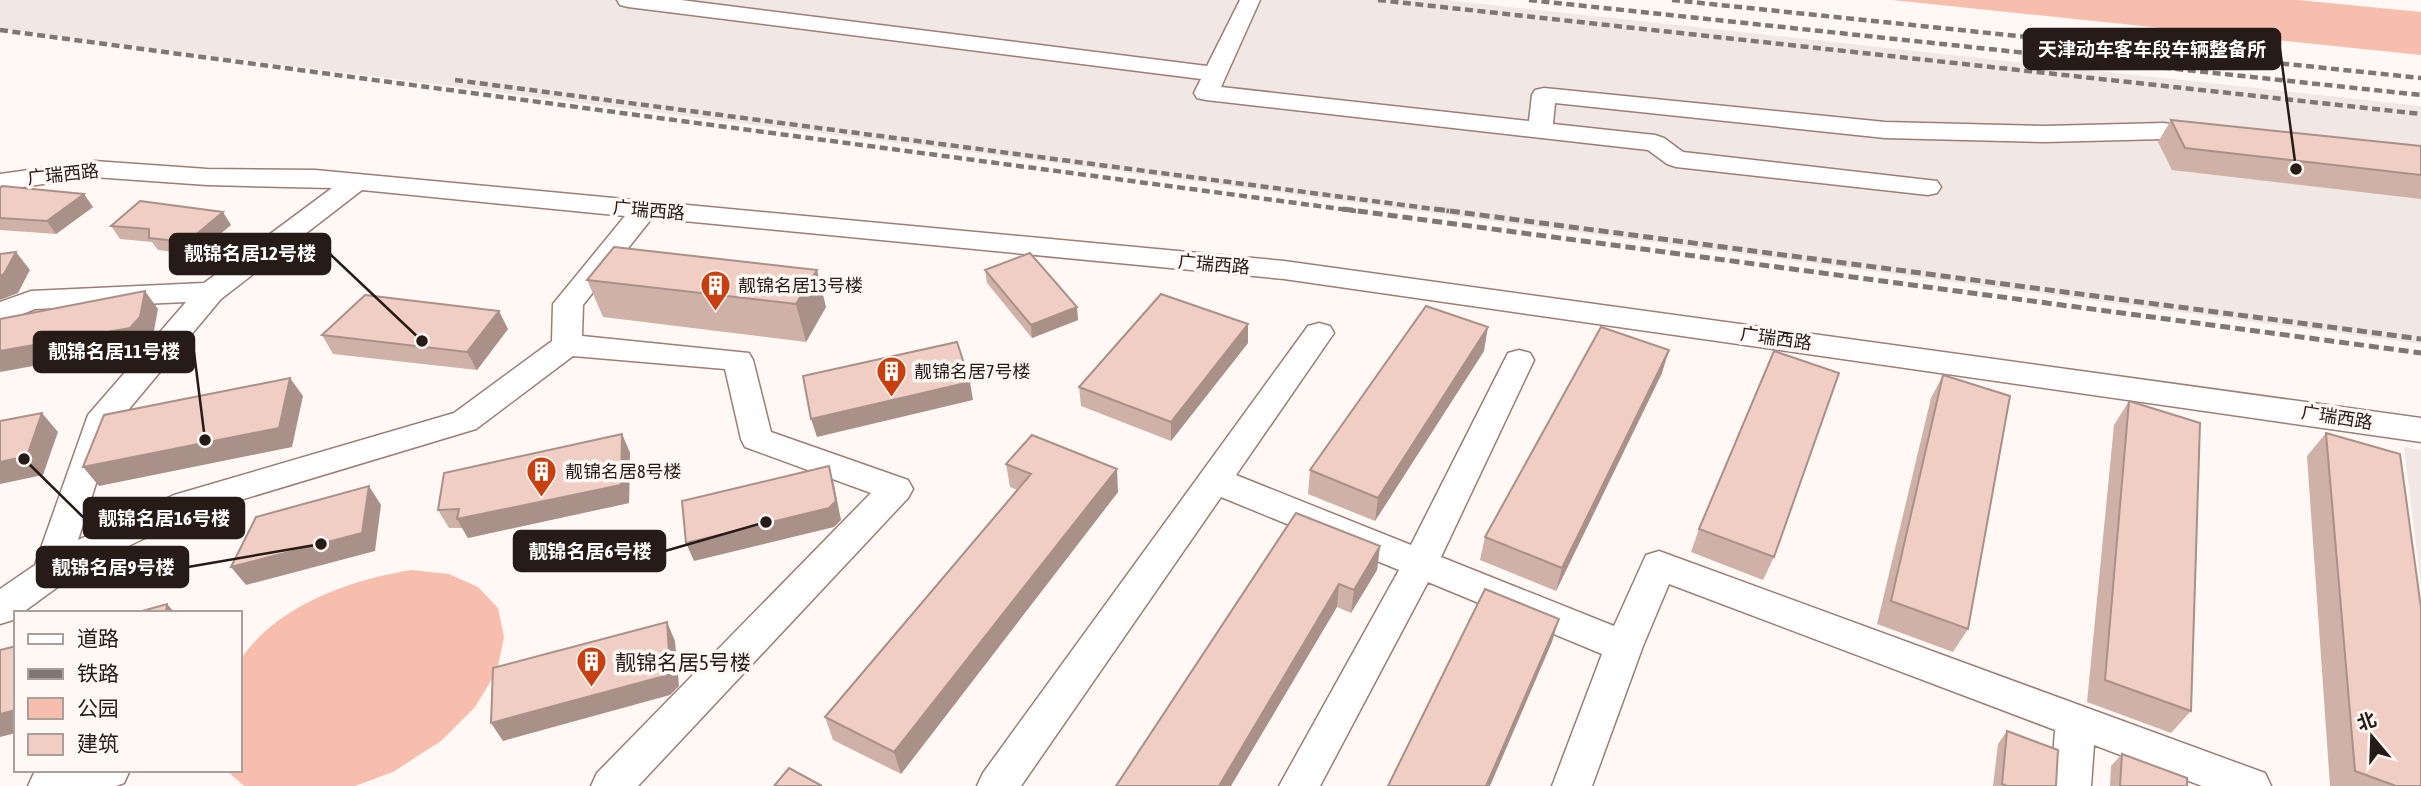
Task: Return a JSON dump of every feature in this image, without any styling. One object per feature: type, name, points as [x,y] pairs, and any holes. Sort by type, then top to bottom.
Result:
[{"type":"street","points":[[628,0],[1207,91],[1654,143],[1676,159],[1928,187]]},
{"type":"street","points":[[1207,91],[1250,1]]},
{"type":"street","points":[[1540,130],[1544,95],[1885,130],[2045,134],[2164,131],[2230,139]]},
{"type":"street","name":"广瑞西路","points":[[0,182],[94,169],[207,177],[315,178],[1284,271],[2421,430]]},
{"type":"street","points":[[50,573],[99,423],[211,292],[356,182]]},
{"type":"street","points":[[567,345],[568,304],[644,210]]},
{"type":"street","points":[[0,313],[31,300],[211,292]]},
{"type":"street","points":[[997,786],[1319,333]]},
{"type":"street","points":[[0,609],[50,573],[106,541],[186,504],[465,421],[567,345],[738,360],[757,439],[896,489],[611,786]]},
{"type":"street","points":[[1299,786],[1420,564],[1519,360]]},
{"type":"street","points":[[1214,480],[1624,646]]},
{"type":"street","points":[[1572,786],[1624,646],[1659,565],[2251,786]]},
{"type":"street","points":[[2071,786],[2076,721]]},
{"type":"street","points":[[48,786],[102,772]]},
{"type":"shaded area","points":[[0,0],[1446,0],[2421,106],[2421,344],[1040,161],[0,29]]},
{"type":"shaded area","points":[[2404,447],[2421,450],[2421,586]]},
{"type":"green space","points":[[1892,0],[2298,0],[2421,12],[2421,55]]},
{"type":"green space","points":[[411,570],[449,574],[478,587],[498,608],[504,637],[497,671],[475,707],[441,741],[393,772],[355,786],[244,786],[228,772],[242,772],[242,657],[255,641],[294,610],[340,588]]},
{"type":"building","points":[[2171,120],[2421,146],[2421,175],[2185,148]]},
{"type":"building","points":[[2,186],[84,194],[47,221],[0,218]]},
{"type":"building","points":[[140,201],[223,212],[187,242],[149,238],[149,229],[111,226]]},
{"type":"building","points":[[614,247],[817,270],[796,304],[587,280]]},
{"type":"building","points":[[16,252],[4,274],[0,276],[0,254]]},
{"type":"building","points":[[1030,253],[1077,307],[1031,325],[985,270]]},
{"type":"building","points":[[145,291],[140,317],[130,328],[0,351],[0,319]]},
{"type":"building","points":[[1161,294],[1248,324],[1171,422],[1079,387]]},
{"type":"building","points":[[365,295],[499,311],[467,352],[322,335]]},
{"type":"building","points":[[1426,306],[1488,327],[1378,498],[1310,470]]},
{"type":"building","points":[[1601,327],[1669,350],[1562,568],[1485,537]]},
{"type":"building","points":[[957,342],[970,382],[811,419],[803,376]]},
{"type":"building","points":[[1774,351],[1839,373],[1774,557],[1699,529]]},
{"type":"building","points":[[1943,375],[2010,396],[1968,629],[1891,601]]},
{"type":"building","points":[[290,378],[279,428],[83,467],[104,415]]},
{"type":"building","points":[[2129,401],[2200,423],[2191,711],[2105,680]]},
{"type":"building","points":[[42,413],[27,456],[0,462],[0,421]]},
{"type":"building","points":[[2326,433],[2400,454],[2421,608],[2421,786],[2396,786],[2355,771]]},
{"type":"building","points":[[622,434],[621,485],[457,519],[459,509],[438,510],[444,473]]},
{"type":"building","points":[[1032,435],[1117,469],[894,752],[825,717],[1031,474],[1006,464]]},
{"type":"building","points":[[829,466],[836,501],[829,508],[686,543],[682,501]]},
{"type":"building","points":[[369,486],[362,533],[231,567],[256,517]]},
{"type":"building","points":[[1296,513],[1380,546],[1354,590],[1339,584],[1219,786],[1116,786]]},
{"type":"building","points":[[1485,589],[1559,619],[1486,786],[1388,786]]},
{"type":"building","points":[[167,604],[166,611],[142,611]]},
{"type":"building","points":[[667,622],[670,668],[661,677],[491,723],[493,668]]},
{"type":"building","points":[[14,646],[14,710],[0,714],[0,650]]},
{"type":"building","points":[[2007,731],[2058,750],[2056,786],[2002,784]]},
{"type":"building","points":[[2122,754],[2187,778],[2187,786],[2120,786]]},
{"type":"building","points":[[789,768],[822,786],[774,786]]},
{"type":"railway","points":[[1378,0],[2421,114]]},
{"type":"railway","points":[[1529,0],[2421,95]]},
{"type":"railway","points":[[1672,0],[2421,78]]},
{"type":"railway","points":[[0,30],[1356,211]]},
{"type":"railway","points":[[455,80],[1449,211]]},
{"type":"railway","points":[[1343,209],[2421,353]]},
{"type":"railway","points":[[1435,209],[2421,339]]},
{"type":"place","name":"天津动车客车段车辆整备所","points":[[2296,169]]},
{"type":"place","name":"靓锦名居13号楼","points":[[715,312]]},
{"type":"place","name":"靓锦名居12号楼","points":[[422,341]]},
{"type":"place","name":"靓锦名居7号楼","points":[[891,398]]},
{"type":"place","name":"靓锦名居11号楼","points":[[205,440]]},
{"type":"place","name":"靓锦名居16号楼","points":[[24,459]]},
{"type":"place","name":"靓锦名居8号楼","points":[[542,498]]},
{"type":"place","name":"靓锦名居6号楼","points":[[766,522]]},
{"type":"place","name":"靓锦名居9号楼","points":[[321,544]]},
{"type":"place","name":"靓锦名居5号楼","points":[[592,689]]}]
